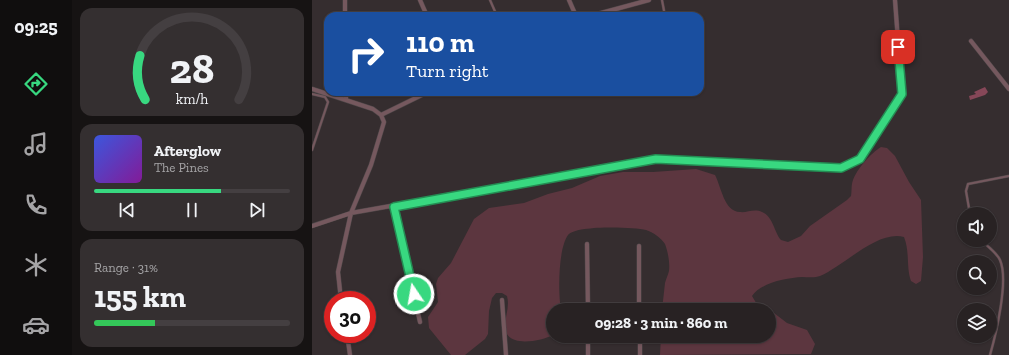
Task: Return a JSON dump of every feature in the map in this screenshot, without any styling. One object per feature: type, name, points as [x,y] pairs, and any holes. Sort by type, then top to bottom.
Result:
[{"type":"street","points":[[344,0],[345,12]]},
{"type":"street","points":[[420,0],[425,12]]},
{"type":"street","points":[[569,0],[574,12]]},
{"type":"street","points":[[605,12],[649,0]]},
{"type":"street","points":[[312,226],[351,213],[391,206],[394,207],[656,159],[841,168],[860,159],[902,94],[895,0]]},
{"type":"street","points":[[971,40],[1009,89]]},
{"type":"street","points":[[312,89],[324,93]]},
{"type":"street","points":[[334,96],[373,108],[381,115],[384,122],[383,130],[351,213],[338,272],[340,291]]},
{"type":"street","points":[[381,115],[420,96]]},
{"type":"street","points":[[394,207],[420,322]]},
{"type":"street","points":[[587,244],[588,303]]},
{"type":"street","points":[[639,246],[640,303]]},
{"type":"street","points":[[502,300],[506,355]]},
{"type":"street","points":[[348,343],[350,355]]},
{"type":"street","points":[[588,343],[588,355]]},
{"type":"street","points":[[640,343],[640,355]]},
{"type":"lane","points":[[490,0],[495,12]]},
{"type":"lane","points":[[662,0],[665,12]]},
{"type":"lane","points":[[312,94],[326,97],[328,100],[312,150]]},
{"type":"lane","points":[[969,207],[966,191],[968,184],[977,181],[1009,176]]},
{"type":"lane","points":[[988,247],[1000,258],[1003,266],[1003,288],[999,316],[990,355]]},
{"type":"shaded area","points":[[881,147],[887,148],[895,156],[921,200],[923,257],[921,281],[916,284],[911,281],[907,248],[904,237],[894,236],[872,244],[820,276],[782,280],[768,284],[756,291],[752,296],[756,303],[663,303],[665,283],[669,272],[669,261],[665,244],[659,237],[646,230],[629,228],[593,228],[573,232],[568,235],[562,250],[559,293],[560,303],[546,303],[546,338],[525,342],[517,341],[507,334],[505,323],[508,304],[507,296],[502,293],[496,293],[492,298],[489,311],[488,334],[485,339],[465,355],[451,355],[429,328],[428,317],[438,302],[436,284],[438,278],[451,263],[474,219],[489,208],[524,203],[548,194],[572,188],[600,176],[623,172],[653,172],[696,169],[715,175],[724,198],[730,208],[740,212],[756,210],[766,214],[781,240],[788,242],[801,236],[810,226],[851,196],[852,182],[855,176],[861,166]]},
{"type":"shaded area","points":[[776,315],[787,323],[807,330],[815,344],[811,354],[660,355],[661,343],[776,343]]},
{"type":"building","points":[[985,87],[988,92],[985,95],[970,100],[969,96],[976,94],[974,92]]},
{"type":"route","points":[[414,294],[394,207],[656,159],[841,168],[860,159],[902,94],[898,47]]}]
